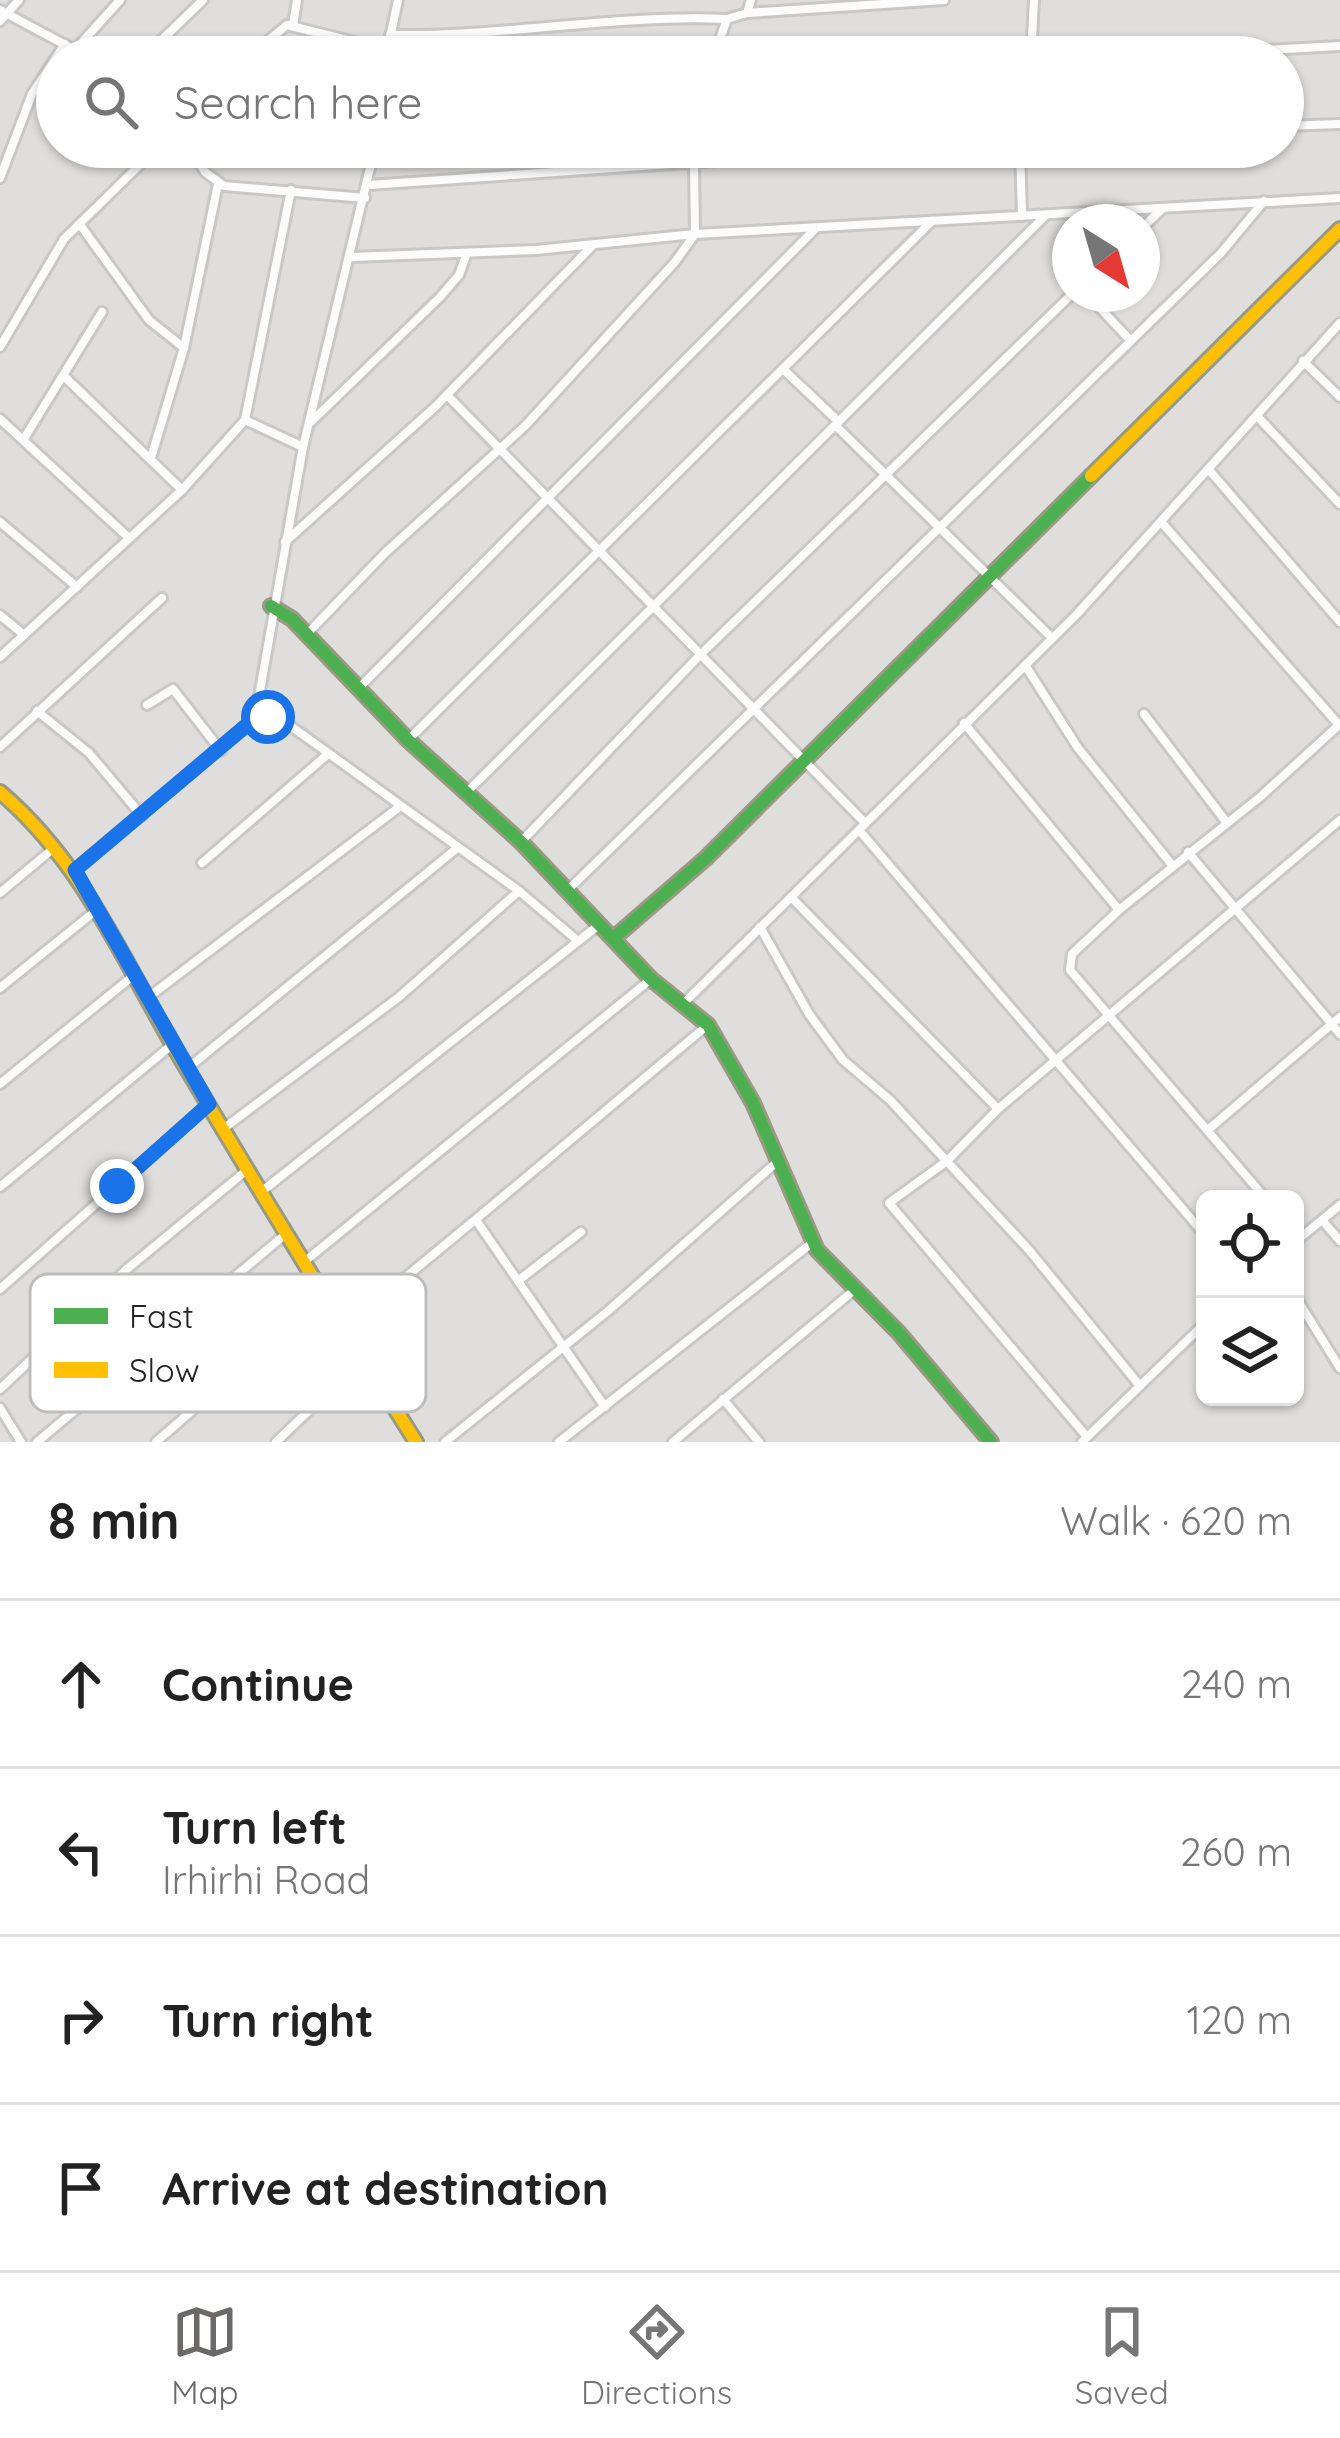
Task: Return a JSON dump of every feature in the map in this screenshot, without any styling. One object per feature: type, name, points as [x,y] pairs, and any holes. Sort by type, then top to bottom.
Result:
[{"type":"street","points":[[19,0],[2,14],[48,36]]},
{"type":"street","points":[[88,36],[120,0]]},
{"type":"street","points":[[166,36],[203,0]]},
{"type":"street","points":[[293,25],[297,0]]},
{"type":"street","points":[[398,0],[390,35],[514,34],[673,17],[727,19],[746,13],[944,0]]},
{"type":"street","points":[[746,13],[751,0]]},
{"type":"street","points":[[1032,36],[1034,0]]},
{"type":"street","points":[[721,36],[727,19]]},
{"type":"street","points":[[268,36],[276,28],[293,25],[329,36]]},
{"type":"street","points":[[1304,48],[1340,46]]},
{"type":"street","points":[[0,178],[36,88]]},
{"type":"street","points":[[1304,125],[1340,124]]},
{"type":"street","points":[[0,346],[58,246],[138,168]]},
{"type":"street","points":[[206,168],[218,184],[365,198]]},
{"type":"street","points":[[75,870],[254,719],[302,447],[372,168]]},
{"type":"street","points":[[369,185],[635,168]]},
{"type":"street","points":[[307,634],[590,358],[695,234],[698,168]]},
{"type":"street","points":[[1021,168],[1022,216]]},
{"type":"street","points":[[151,458],[184,348],[218,184]]},
{"type":"street","points":[[0,657],[182,490],[245,420],[291,190]]},
{"type":"street","points":[[352,257],[1340,197]]},
{"type":"street","points":[[568,890],[1221,253],[1264,201]]},
{"type":"street","points":[[469,790],[650,604],[1046,215]]},
{"type":"street","points":[[408,740],[596,548],[933,220]]},
{"type":"street","points":[[81,226],[149,320],[184,348]]},
{"type":"street","points":[[358,689],[816,228]]},
{"type":"street","points":[[615,937],[706,858],[1340,229]]},
{"type":"street","points":[[282,544],[447,395],[594,244]]},
{"type":"street","points":[[309,423],[440,297],[459,275],[467,253]]},
{"type":"street","points":[[25,437],[66,378],[102,312]]},
{"type":"street","points":[[521,842],[699,656],[1054,312]]},
{"type":"street","points":[[1104,312],[1129,339]]},
{"type":"street","points":[[685,1002],[1163,524],[1340,323]]},
{"type":"street","points":[[1303,361],[1340,397]]},
{"type":"street","points":[[784,370],[1052,638]]},
{"type":"street","points":[[66,378],[182,490]]},
{"type":"street","points":[[447,395],[497,452],[804,760],[1053,1063],[1196,1225]]},
{"type":"street","points":[[1257,416],[1340,504]]},
{"type":"street","points":[[0,419],[25,437],[129,538]]},
{"type":"street","points":[[245,420],[302,447]]},
{"type":"street","points":[[1210,472],[1340,622]]},
{"type":"street","points":[[0,522],[77,587]]},
{"type":"street","points":[[1163,524],[1340,725],[1119,910],[1069,961],[1108,1016],[1259,1190]]},
{"type":"street","points":[[0,747],[162,598]]},
{"type":"street","points":[[271,606],[307,634],[408,740],[469,790],[651,979],[708,1025],[779,1160],[813,1242],[991,1442]]},
{"type":"street","points":[[0,615],[24,635]]},
{"type":"street","points":[[1025,664],[1078,748],[1172,865]]},
{"type":"street","points":[[147,705],[173,688],[221,751]]},
{"type":"street","points":[[37,711],[89,753],[142,816]]},
{"type":"street","points":[[1144,714],[1228,823]]},
{"type":"street","points":[[254,719],[283,721],[519,891],[578,941]]},
{"type":"street","points":[[964,723],[1119,910]]},
{"type":"street","points":[[202,863],[328,754]]},
{"type":"street","points":[[0,792],[75,870],[94,912],[312,1274]]},
{"type":"street","points":[[146,999],[398,808]]},
{"type":"street","points":[[1196,1331],[1084,1439],[890,1207],[947,1161],[998,1109],[1340,820]]},
{"type":"street","points":[[0,893],[56,847]]},
{"type":"street","points":[[188,1068],[456,849]]},
{"type":"street","points":[[1188,852],[1340,1034]]},
{"type":"street","points":[[223,1129],[399,997],[519,891]]},
{"type":"street","points":[[791,897],[998,1109]]},
{"type":"street","points":[[0,988],[94,912]]},
{"type":"street","points":[[261,1192],[602,923]]},
{"type":"street","points":[[760,927],[809,1014],[843,1060],[947,1161],[1140,1386]]},
{"type":"street","points":[[0,1084],[134,976]]},
{"type":"street","points":[[304,1262],[651,979]]},
{"type":"street","points":[[1209,1129],[1340,1017]]},
{"type":"street","points":[[412,1274],[478,1222],[548,1155],[708,1025]]},
{"type":"street","points":[[0,1187],[172,1044]]},
{"type":"street","points":[[0,1289],[209,1104]]},
{"type":"street","points":[[445,1442],[779,1160]]},
{"type":"street","points":[[122,1274],[247,1170]]},
{"type":"street","points":[[1304,1233],[1340,1205]]},
{"type":"street","points":[[1322,1220],[1340,1241]]},
{"type":"street","points":[[478,1222],[604,1407]]},
{"type":"street","points":[[238,1274],[288,1232]]},
{"type":"street","points":[[519,1280],[581,1232]]},
{"type":"street","points":[[559,1442],[813,1242]]},
{"type":"street","points":[[673,1442],[853,1291]]},
{"type":"street","points":[[1296,1298],[1340,1368]]},
{"type":"street","points":[[0,1389],[30,1361]]},
{"type":"street","points":[[723,1399],[760,1442]]},
{"type":"street","points":[[37,1442],[73,1412]]},
{"type":"street","points":[[156,1442],[190,1412]]},
{"type":"street","points":[[276,1442],[307,1412]]},
{"type":"street","points":[[397,1412],[416,1442]]},
{"type":"street","points":[[1,1413],[21,1442]]},
{"type":"shaded area","points":[[0,0],[1340,0],[1340,1442],[0,1442]]},
{"type":"traffic: fast","points":[[615,937],[706,858],[1091,476]]},
{"type":"traffic: fast","points":[[271,606],[292,619],[408,740],[521,842],[651,979],[708,1025],[753,1103],[817,1250],[899,1333],[991,1442]]},
{"type":"traffic: slow","points":[[1091,476],[1340,229]]},
{"type":"traffic: slow","points":[[0,792],[79,881],[311,1274]]},
{"type":"traffic: slow","points":[[397,1412],[416,1442]]},
{"type":"route","points":[[117,1186],[209,1104],[94,912],[75,870],[254,719],[268,717]]}]
